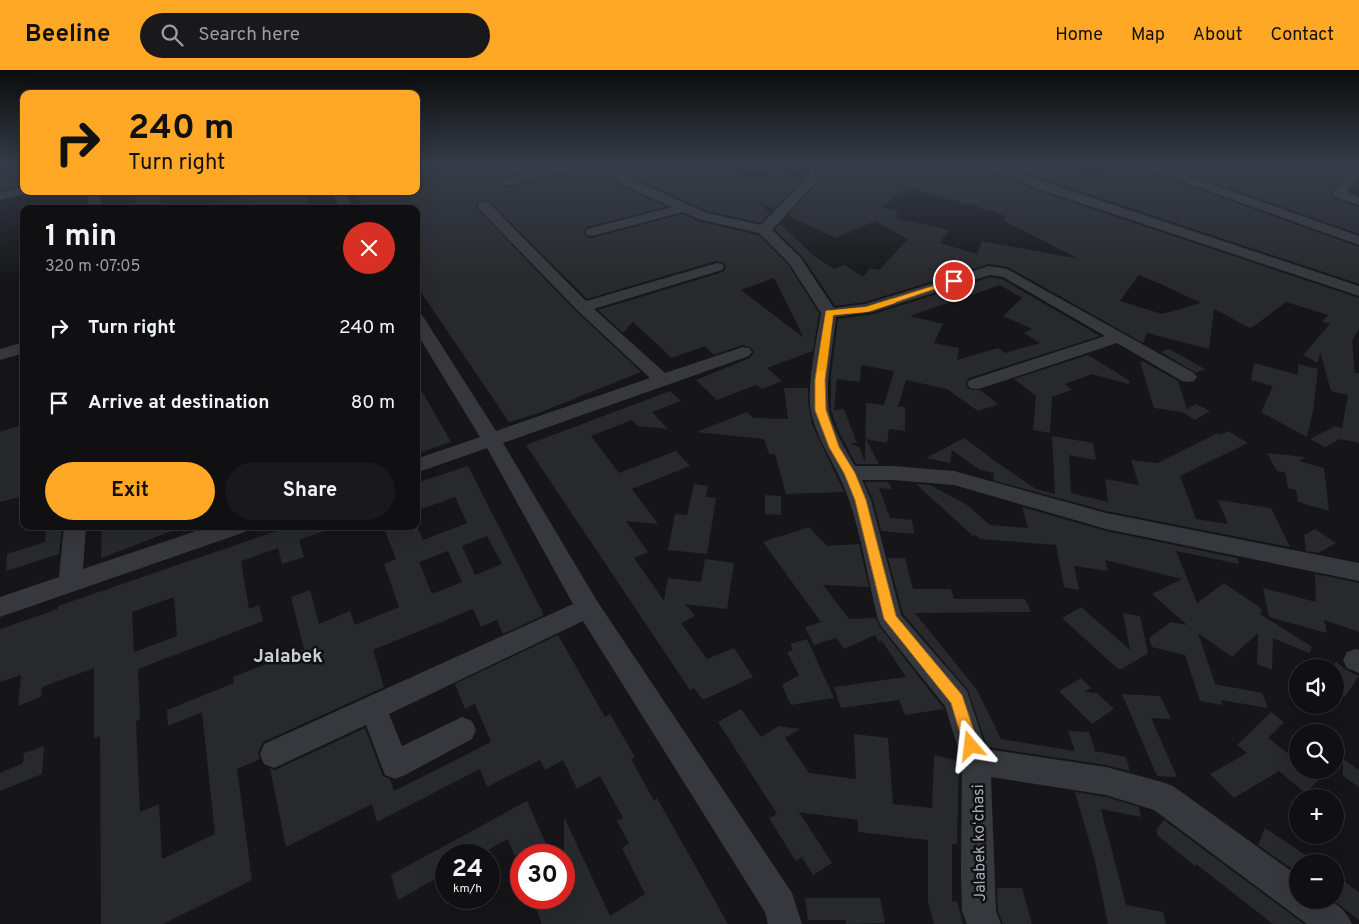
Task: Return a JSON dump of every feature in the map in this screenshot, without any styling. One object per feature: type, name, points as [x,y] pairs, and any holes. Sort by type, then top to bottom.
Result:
[{"type":"street","points":[[677,205],[703,216],[764,230],[795,260],[829,313],[867,309],[989,270],[1007,273],[1188,377]]},
{"type":"street","points":[[764,230],[788,205]]},
{"type":"street","points":[[1100,205],[1359,291]]},
{"type":"street","points":[[1258,205],[1359,241]]},
{"type":"street","points":[[484,206],[582,307],[661,379]]},
{"type":"street","points":[[592,232],[684,208]]},
{"type":"street","points":[[582,307],[717,267]]},
{"type":"street","name":"Jalabek koʻchasi","points":[[829,313],[820,380],[820,410],[834,447],[849,473],[860,500],[890,619],[957,700],[976,761],[977,873],[979,911],[984,924]]},
{"type":"street","points":[[420,324],[492,440],[588,608],[780,906],[784,924]]},
{"type":"street","points":[[976,384],[1120,337]]},
{"type":"street","points":[[0,355],[20,348]]},
{"type":"street","points":[[420,465],[661,379],[743,352]]},
{"type":"street","points":[[849,473],[893,473],[954,478],[1106,521],[1359,572]]},
{"type":"street","points":[[70,583],[74,530]]},
{"type":"street","points":[[0,608],[225,530]]},
{"type":"street","points":[[274,754],[588,608]]},
{"type":"street","points":[[373,707],[395,765],[462,730]]},
{"type":"street","points":[[976,761],[1106,781],[1162,797],[1289,889]]},
{"type":"street","points":[[1314,909],[1335,924]]},
{"type":"shaded area","points":[[200,205],[311,205],[311,205]]},
{"type":"building","points":[[362,205],[476,205],[478,210],[576,311],[641,372],[536,414],[509,422],[420,291],[420,205]]},
{"type":"building","points":[[493,205],[661,205],[666,207],[587,227],[583,233],[587,237],[592,238],[683,214],[698,221],[758,235],[788,264],[819,313],[813,351],[767,368],[782,381],[762,389],[756,385],[717,400],[696,380],[750,358],[754,352],[750,347],[742,345],[714,355],[705,346],[672,358],[633,322],[623,333],[598,310],[723,272],[726,268],[724,263],[716,261],[587,299]],"holes":[[[774,278],[804,338],[741,290]]]},
{"type":"building","points":[[694,205],[761,205],[770,213],[760,223],[708,211]]},
{"type":"building","points":[[766,205],[778,205],[774,209]]},
{"type":"building","points":[[797,205],[884,205],[881,207],[899,212],[895,215],[898,216],[895,218],[949,230],[940,243],[977,254],[982,241],[1079,259],[1004,221],[1005,216],[973,205],[1080,205],[1359,298],[1359,328],[1352,341],[1355,373],[1359,373],[1359,443],[1340,439],[1325,447],[1310,439],[1335,426],[1342,428],[1348,395],[1331,391],[1320,352],[1318,363],[1303,355],[1330,324],[1322,322],[1328,315],[1286,302],[1250,328],[1214,309],[1209,349],[1147,333],[1143,343],[1008,267],[989,264],[865,302],[835,306],[802,256],[775,230],[780,224],[814,256],[834,269],[845,265],[863,277],[870,268],[879,270],[908,239],[875,221],[835,238],[788,215]],"holes":[[[1139,275],[1201,303],[1162,314],[1120,301]]]},
{"type":"building","points":[[1122,205],[1241,205],[1359,247],[1359,284]]},
{"type":"building","points":[[1276,205],[1352,205],[1359,207],[1359,234]]},
{"type":"building","points":[[990,277],[1002,279],[1100,336],[969,378],[965,384],[968,389],[980,390],[998,404],[978,411],[947,389],[906,380],[898,407],[905,407],[905,431],[889,429],[887,443],[866,439],[879,464],[856,464],[838,430],[831,410],[831,375],[838,319],[874,314]],"holes":[[[1000,285],[1022,298],[1003,316],[1032,329],[1024,333],[1040,343],[1005,353],[998,348],[957,360],[959,348],[934,343],[943,324],[910,316]],[[861,365],[894,371],[884,405],[866,403],[865,462],[859,447],[850,443],[857,443],[844,409],[834,410],[837,379],[860,382]]]},
{"type":"building","points":[[1169,349],[1205,369],[1196,373],[1161,352]]},
{"type":"building","points":[[1088,355],[1130,381],[1128,384],[1092,374],[1065,384],[1072,390],[1052,397],[1050,433],[1033,430],[1036,396],[1014,379]]},
{"type":"building","points":[[1143,361],[1178,381],[1187,409],[1196,404],[1210,411],[1195,420],[1182,412],[1154,408],[1140,362]]},
{"type":"building","points":[[1254,363],[1298,375],[1298,364],[1318,369],[1313,411],[1307,437],[1261,412],[1273,386],[1251,380]]},
{"type":"building","points":[[420,388],[451,442],[420,453]]},
{"type":"building","points":[[784,388],[808,388],[808,402],[812,424],[844,492],[786,494],[775,454],[769,454],[764,439],[696,432],[747,412],[753,418],[788,419]]},
{"type":"building","points":[[670,391],[681,401],[652,412],[668,429],[638,426],[632,420],[591,436],[619,473],[676,451],[690,466],[632,489],[658,524],[626,521],[648,552],[634,558],[664,601],[668,578],[701,582],[705,559],[734,563],[727,609],[685,604],[695,616],[681,623],[707,659],[734,648],[753,677],[703,700],[694,688],[690,690],[526,445]]},
{"type":"building","points":[[20,425],[20,497],[0,502],[0,432]]},
{"type":"building","points":[[1228,431],[1248,443],[1180,476],[1196,519],[1228,524],[1218,500],[1271,508],[1290,547],[1106,511],[996,481],[993,479],[994,473],[980,470],[952,450],[950,463],[926,458],[964,438],[1036,489],[1055,494],[1052,436],[1093,443],[1096,460],[1069,455],[1071,493],[1108,502],[1105,479],[1139,485],[1131,460],[1157,463],[1218,433],[1221,435]]},
{"type":"building","points":[[1267,453],[1305,457],[1299,461],[1324,468],[1329,511],[1298,502],[1296,490],[1288,488],[1285,472],[1277,471]]},
{"type":"building","points":[[468,466],[544,615],[503,634],[497,620],[481,627],[473,609],[373,650],[384,687],[263,742],[258,753],[260,759],[237,769],[252,880],[163,924],[101,924],[100,736],[94,738],[94,668],[42,687],[41,697],[18,706],[21,675],[0,682],[0,629],[58,609],[58,606],[279,530],[327,530],[299,540],[304,557],[282,564],[278,548],[241,561],[249,609],[259,605],[263,621],[138,669],[140,720],[136,721],[140,812],[159,804],[162,859],[215,834],[202,712],[168,726],[167,710],[234,683],[233,677],[304,649],[291,597],[310,590],[319,624],[350,611],[355,625],[399,607],[384,564],[396,559],[385,530],[419,530],[423,540],[467,523],[455,497],[420,510],[420,482]],"holes":[[[487,536],[502,564],[475,575],[462,546]],[[448,551],[462,582],[432,594],[419,562]],[[174,597],[177,636],[134,652],[132,612]]]},
{"type":"building","points":[[865,482],[888,482],[892,489],[879,488],[890,518],[912,520],[914,534],[881,531],[873,500]]},
{"type":"building","points":[[694,484],[708,486],[706,497],[716,498],[707,554],[668,550],[675,514],[687,515]]},
{"type":"building","points":[[916,484],[930,485],[967,505],[990,525],[1028,528],[1022,507],[1106,531],[1237,558],[1239,564],[1176,551],[1197,603],[1224,583],[1262,609],[1260,614],[1312,647],[1309,653],[1273,638],[1272,670],[1257,664],[1258,633],[1232,657],[1198,633],[1215,684],[1262,693],[1268,708],[1221,700],[1223,705],[1200,701],[1185,655],[1152,647],[1149,638],[1171,622],[1187,625],[1152,594],[1182,579],[1105,560],[1108,571],[1074,566],[1079,590],[1064,587],[1056,545],[980,539],[976,535],[973,536]]},
{"type":"building","points":[[765,495],[781,496],[781,515],[765,514]]},
{"type":"building","points":[[809,527],[827,546],[859,544],[869,587],[823,585],[849,619],[876,618],[880,627],[944,709],[905,715],[899,700],[841,708],[834,687],[906,677],[882,641],[879,642],[875,635],[844,649],[836,638],[814,645],[805,627],[821,622],[763,542]]},
{"type":"building","points":[[1315,529],[1336,543],[1318,553],[1306,551],[1304,535]]},
{"type":"building","points":[[46,530],[62,530],[59,554],[6,571],[7,554],[45,542]]},
{"type":"building","points":[[102,530],[175,530],[101,558]]},
{"type":"building","points":[[888,558],[905,558],[913,589],[951,589],[954,599],[1025,599],[1031,612],[915,613],[977,690],[1001,739],[1075,751],[1068,731],[1089,732],[1095,751],[1126,757],[1130,771],[1106,765],[987,747],[968,690],[903,614]]},
{"type":"building","points":[[1315,574],[1359,583],[1359,632],[1324,620],[1327,633],[1269,617],[1263,588],[1316,602]]},
{"type":"building","points":[[1081,607],[1130,650],[1123,613],[1140,616],[1148,653],[1122,669],[1118,669],[1062,618]]},
{"type":"building","points":[[558,635],[605,717],[610,714],[635,757],[631,759],[654,801],[657,798],[728,924],[542,924],[536,909],[575,909],[575,844],[564,844],[564,817],[610,916],[645,894],[622,848],[629,843],[617,821],[623,818],[600,776],[577,789],[563,760],[545,770],[540,760],[487,787],[480,769],[377,822],[372,804],[286,847],[270,768],[275,770],[365,728],[383,776],[390,779],[394,791],[491,742],[475,704],[465,709],[455,684]]},
{"type":"building","points":[[807,639],[834,698],[791,705],[782,685],[799,675],[787,652],[793,650],[790,644]]},
{"type":"building","points":[[1344,668],[1359,676],[1344,696]]},
{"type":"building","points":[[1081,678],[1091,688],[1084,692],[1097,693],[1114,709],[1092,724],[1059,691]]},
{"type":"building","points":[[1122,694],[1160,696],[1171,719],[1151,718],[1177,777],[1157,776]]},
{"type":"building","points":[[741,709],[761,737],[779,726],[800,729],[785,738],[809,773],[856,779],[854,734],[888,738],[893,804],[932,808],[934,755],[959,761],[957,844],[952,844],[952,902],[957,901],[963,924],[934,924],[928,901],[928,840],[858,832],[858,820],[799,812],[832,863],[813,875],[802,857],[796,861],[769,818],[777,814],[718,722]]},
{"type":"building","points":[[1271,712],[1284,722],[1268,738],[1289,754],[1289,779],[1320,779],[1309,789],[1300,789],[1279,771],[1234,798],[1210,774],[1247,753],[1237,745]]},
{"type":"building","points":[[44,746],[42,774],[0,791],[0,773],[23,763],[24,753]]},
{"type":"building","points":[[1344,760],[1359,770],[1359,787],[1344,777]]},
{"type":"building","points":[[1075,792],[1106,797],[1139,807],[1141,817],[1101,809],[1126,905],[1163,912],[1166,924],[1108,924],[1094,857]]},
{"type":"building","points":[[527,801],[546,844],[510,844],[508,839],[499,844],[448,844]]},
{"type":"building","points":[[1164,820],[1304,924],[1273,924],[1157,835],[1157,829]]},
{"type":"building","points":[[1265,828],[1304,854],[1289,854],[1289,867],[1258,845]]},
{"type":"building","points":[[435,851],[435,879],[398,900],[391,875]]},
{"type":"building","points":[[1344,881],[1359,892],[1359,920],[1344,908]]},
{"type":"building","points":[[997,888],[1022,888],[1032,924],[1003,924],[998,911]]},
{"type":"building","points":[[805,898],[880,898],[885,923],[846,924],[846,920],[808,920]]},
{"type":"slow traffic","points":[[821,369],[829,313],[867,309],[892,301]]},
{"type":"district","name":"Jalabek","points":[[288,655]]},
{"type":"route","points":[[954,281],[867,309],[829,313],[820,380],[820,410],[834,447],[849,473],[860,500],[877,561],[890,619],[957,700],[971,746]]}]
